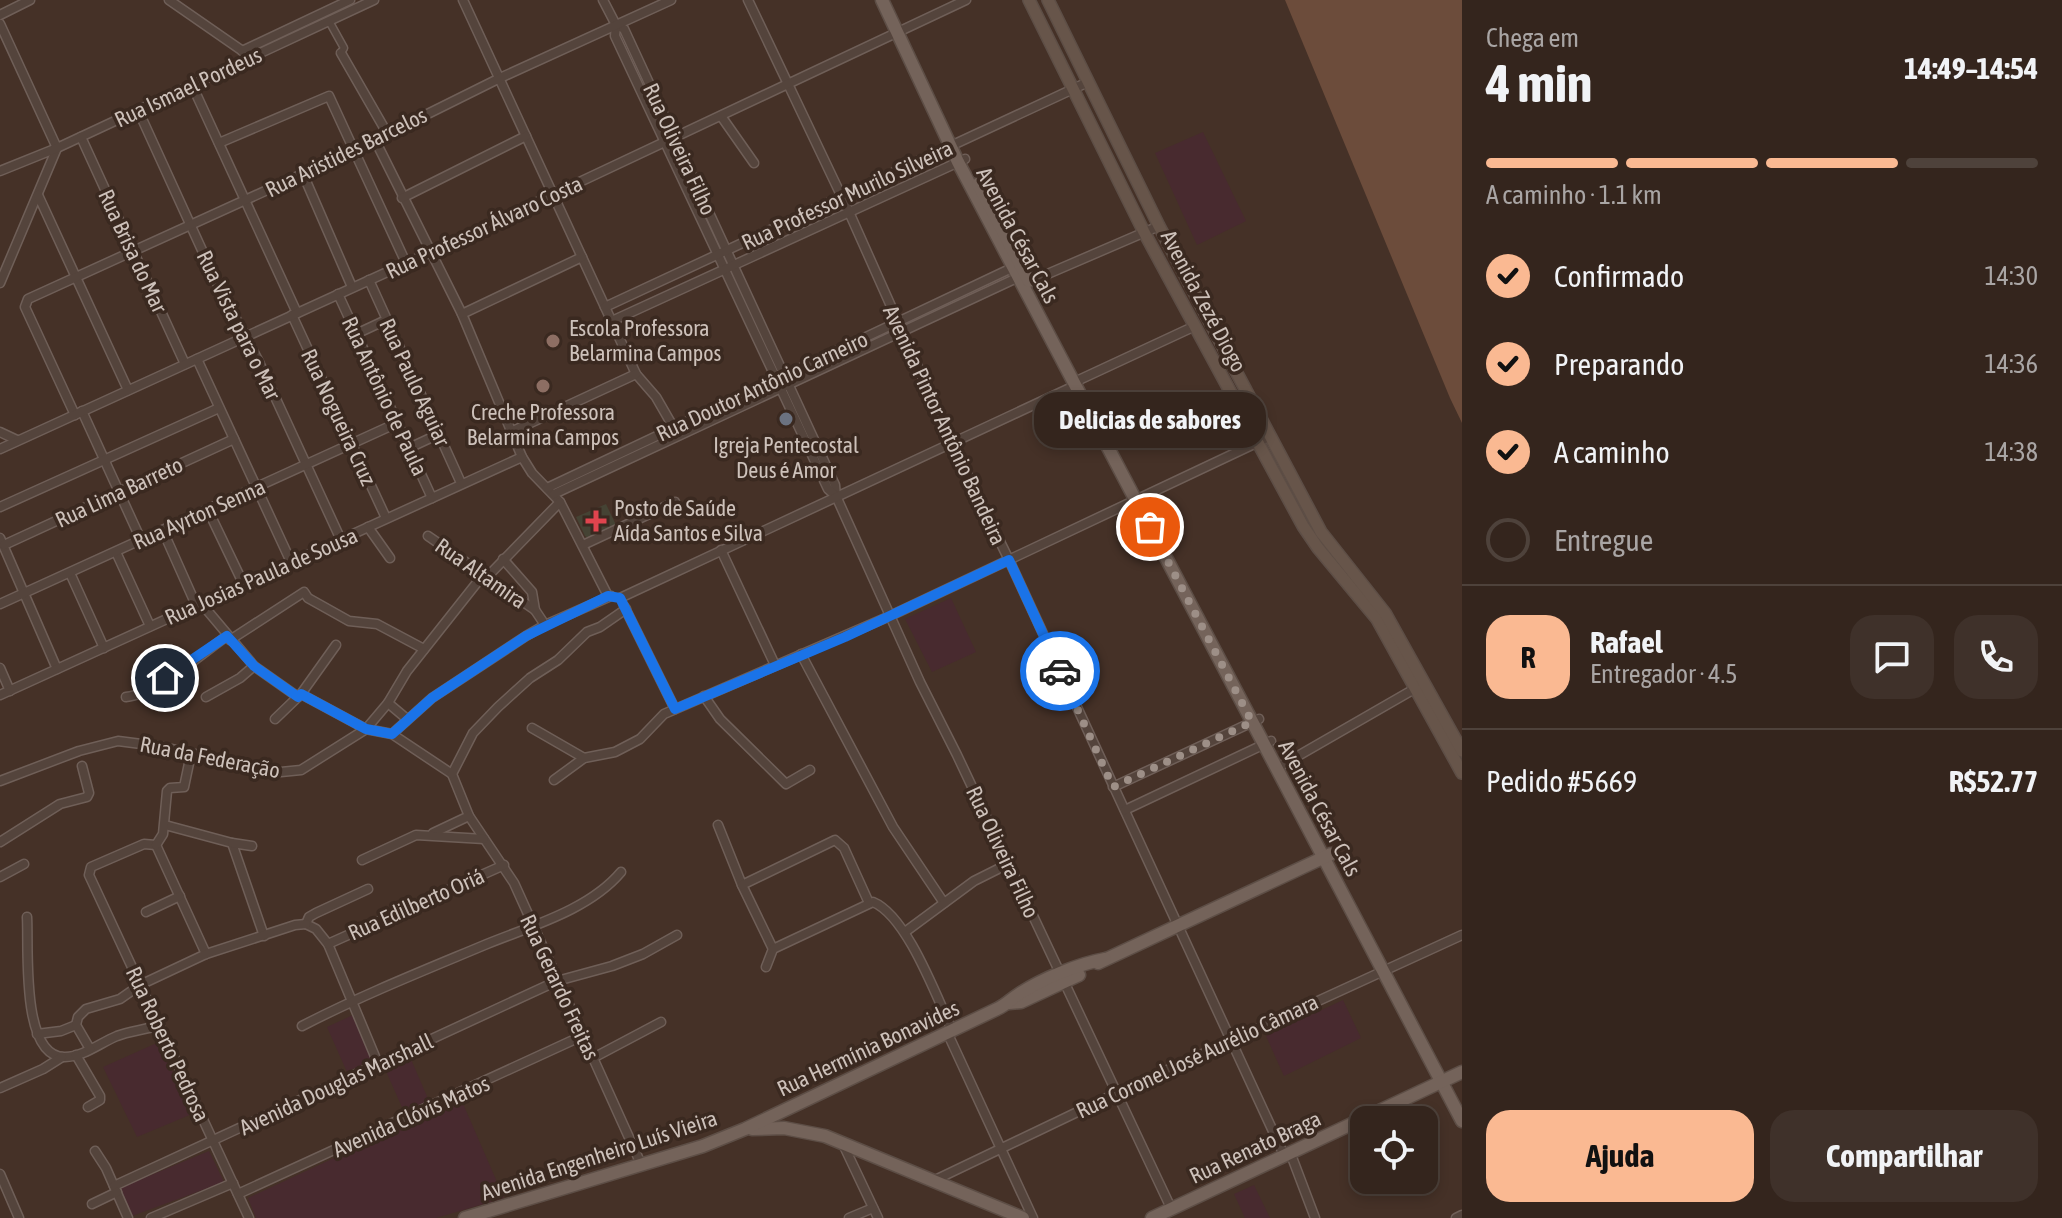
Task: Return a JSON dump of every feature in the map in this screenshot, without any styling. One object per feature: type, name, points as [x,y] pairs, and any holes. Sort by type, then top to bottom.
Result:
[{"type":"main road","name":"Avenida César Cals","points":[[882,0],[901,32],[961,160],[1445,1080],[1462,1121]]},
{"type":"main road","name":"Avenida César Cals","points":[[891,0],[901,32]]},
{"type":"main road","name":"Avenida Zezé Diogo","points":[[1029,0],[1144,232],[1303,526],[1377,619],[1462,773]]},
{"type":"main road","points":[[1048,0],[1159,226],[1324,537],[1391,623],[1462,751]]},
{"type":"main road","name":"Rua Hermínia Bonavides","points":[[745,1129],[1009,1003],[1018,994],[1062,978],[1085,963],[1105,959],[1327,855]]},
{"type":"main road","name":"Rua Renato Braga","points":[[1152,1218],[1462,1072]]},
{"type":"main road","name":"Avenida César Cals","points":[[1445,1080],[1462,1103]]},
{"type":"main road","points":[[745,1129],[784,1128],[842,1142],[1023,1218]]},
{"type":"main road","name":"Avenida Engenheiro Luís Vieira","points":[[465,1218],[703,1146],[745,1129]]},
{"type":"street","points":[[0,15],[30,0]]},
{"type":"street","points":[[169,0],[252,57]]},
{"type":"street","name":"Rua Ismael Pordeus","points":[[242,51],[350,0]]},
{"type":"street","name":"Rua Ismael Pordeus","points":[[0,171],[57,148],[374,0]]},
{"type":"street","points":[[463,0],[636,374],[656,397],[675,430]]},
{"type":"street","name":"Rua Oliveira Filho","points":[[603,0],[616,25],[615,36],[728,250],[730,267],[782,381],[835,485],[836,496],[890,616],[1062,978],[1168,1213]]},
{"type":"street","name":"Rua Aristides Barcelos","points":[[78,413],[25,307],[28,299],[355,150],[500,78],[671,0]]},
{"type":"street","name":"Avenida Pintor Antônio Bandeira","points":[[748,0],[1315,1218]]},
{"type":"street","name":"Rua Professor Álvaro Costa","points":[[0,449],[431,252],[966,0]]},
{"type":"street","points":[[329,21],[344,48],[341,53],[387,133]]},
{"type":"street","points":[[0,24],[57,148],[0,283]]},
{"type":"street","name":"Rua Professor Murilo Silveira","points":[[605,307],[1088,82]]},
{"type":"street","name":"Rua Nogueira Cruz","points":[[192,85],[386,518]]},
{"type":"street","points":[[219,143],[329,96],[406,263]]},
{"type":"street","name":"Rua Vista para o Mar","points":[[138,110],[341,540]]},
{"type":"street","points":[[721,116],[754,163]]},
{"type":"street","points":[[402,198],[526,136]]},
{"type":"street","name":"Rua Brisa do Mar","points":[[81,137],[185,364]]},
{"type":"street","name":"Rua Oliveira Filho","points":[[669,138],[718,254],[730,267]]},
{"type":"street","points":[[375,140],[462,314],[522,457],[532,473],[554,494],[608,596]]},
{"type":"street","name":"Rua Professor Murilo Silveira","points":[[612,321],[961,160]]},
{"type":"street","points":[[303,174],[352,287]]},
{"type":"street","points":[[38,195],[128,390]]},
{"type":"street","name":"Rua Doutor Antônio Carneiro","points":[[366,729],[388,703],[424,649],[503,559],[554,494],[675,430],[949,304],[1021,273],[1159,226]]},
{"type":"street","points":[[462,314],[582,257]]},
{"type":"street","name":"Rua Paulo Aguiar","points":[[369,280],[461,483]]},
{"type":"street","name":"Rua Antônio de Paula","points":[[338,294],[432,498]]},
{"type":"street","points":[[356,334],[386,320]]},
{"type":"street","points":[[392,734],[432,698],[545,625],[608,596],[620,598],[1195,326]]},
{"type":"street","points":[[197,359],[291,562]]},
{"type":"street","points":[[513,431],[636,374]]},
{"type":"street","points":[[0,507],[219,408]]},
{"type":"street","points":[[78,413],[104,460],[141,540]]},
{"type":"street","name":"Rua Ayrton Senna","points":[[0,604],[397,423]]},
{"type":"street","points":[[0,432],[17,440]]},
{"type":"street","points":[[409,448],[439,434]]},
{"type":"street","points":[[554,780],[584,758],[619,750],[640,739],[664,714],[890,616],[1269,437]]},
{"type":"street","name":"Rua Lima Barreto","points":[[2,542],[234,439]]},
{"type":"street","name":"Rua Josias Paula de Sousa","points":[[0,695],[522,457]]},
{"type":"street","points":[[583,545],[675,502]]},
{"type":"street","points":[[208,510],[243,583]]},
{"type":"street","points":[[368,527],[390,558]]},
{"type":"street","points":[[163,531],[199,604],[254,666],[300,696],[366,729],[392,734],[452,774],[473,733],[498,707],[530,678],[558,660],[591,629],[600,627],[626,609]]},
{"type":"street","name":"Rua Altamira","points":[[428,536],[535,610]]},
{"type":"street","points":[[2,542],[57,669]]},
{"type":"street","points":[[721,550],[775,665]]},
{"type":"street","points":[[116,552],[150,626]]},
{"type":"street","points":[[503,559],[532,592],[535,610],[545,625]]},
{"type":"street","points":[[70,573],[104,648]]},
{"type":"street","points":[[126,697],[141,693],[300,593],[349,621],[377,624],[424,649]]},
{"type":"street","points":[[620,598],[675,709]]},
{"type":"street","points":[[275,719],[300,696],[336,645]]},
{"type":"street","points":[[801,654],[893,827],[944,903]]},
{"type":"street","points":[[206,697],[240,678],[254,666]]},
{"type":"street","points":[[0,668],[10,691]]},
{"type":"street","points":[[1281,766],[1416,688]]},
{"type":"street","points":[[704,696],[720,719],[786,784],[810,770]]},
{"type":"street","points":[[388,703],[407,719]]},
{"type":"street","points":[[1113,787],[1256,721]]},
{"type":"street","points":[[532,728],[584,758]]},
{"type":"street","name":"Rua da Federação","points":[[0,781],[79,751],[118,741],[293,772],[312,764],[366,729]]},
{"type":"street","points":[[1125,810],[1268,742]]},
{"type":"street","points":[[191,754],[184,787],[167,791],[165,825],[161,840],[156,845],[206,954]]},
{"type":"street","points":[[0,842],[60,804],[87,797],[89,793],[82,766]]},
{"type":"street","name":"Rua Gerardo Freitas","points":[[452,774],[469,816],[504,865],[641,1164]]},
{"type":"street","points":[[431,834],[469,816]]},
{"type":"street","points":[[165,825],[252,846]]},
{"type":"street","points":[[718,825],[773,949]]},
{"type":"street","points":[[362,860],[411,836],[431,834],[484,839]]},
{"type":"street","points":[[742,885],[835,840],[844,848],[869,903]]},
{"type":"street","points":[[232,843],[264,936]]},
{"type":"street","name":"Rua Roberto Pedrosa","points":[[156,845],[144,844],[89,869],[90,878],[249,1218]]},
{"type":"street","points":[[0,877],[24,864]]},
{"type":"street","points":[[905,932],[974,881],[1008,864]]},
{"type":"street","name":"Rua Edilberto Oriá","points":[[328,944],[504,865]]},
{"type":"street","points":[[302,1026],[352,1000],[532,926],[599,891],[621,872]]},
{"type":"street","points":[[306,924],[309,917],[316,913],[368,889]]},
{"type":"street","points":[[146,912],[180,896]]},
{"type":"street","points":[[766,967],[773,949],[869,903],[887,909],[905,932],[1033,1218]]},
{"type":"street","points":[[27,917],[36,1031],[51,1053],[62,1057]]},
{"type":"street","points":[[90,1049],[76,1025],[78,1017],[86,1009],[120,999],[140,985],[206,954],[306,924],[316,929],[328,944],[379,1066]]},
{"type":"street","name":"Avenida Douglas Marshall","points":[[92,1204],[214,1141],[557,981],[612,966],[643,954],[677,935]]},
{"type":"street","name":"Rua Coronel José Aurélio Câmara","points":[[933,1181],[1462,935]]},
{"type":"street","points":[[593,1058],[661,1022]]},
{"type":"street","points":[[36,1031],[61,1031],[76,1025]]},
{"type":"street","points":[[0,1088],[62,1057],[76,1055],[119,1035],[159,1025]]},
{"type":"street","name":"Avenida Clóvis Matos","points":[[238,1194],[582,1036]]},
{"type":"street","points":[[76,1055],[101,1098],[88,1107]]},
{"type":"street","points":[[842,1142],[878,1218]]},
{"type":"street","points":[[95,1151],[128,1218]]},
{"type":"street","points":[[0,1174],[19,1218]]},
{"type":"street","points":[[151,1218],[233,1183]]},
{"type":"street","points":[[849,1218],[873,1208]]},
{"type":"street","points":[[1456,1218],[1462,1215]]},
{"type":"shaded area","points":[[1285,0],[1462,0],[1462,423],[1450,398]]},
{"type":"shaded area","points":[[1203,132],[1246,221],[1197,245],[1155,153]]},
{"type":"shaded area","name":"Posto de Saúde Aída Santos e Silva","points":[[606,504],[616,525],[588,538],[576,517]]},
{"type":"shaded area","points":[[951,598],[976,652],[932,672],[905,619]]},
{"type":"shaded area","points":[[1343,1000],[1361,1038],[1284,1076],[1266,1036]]},
{"type":"shaded area","points":[[353,1015],[371,1060],[347,1072],[327,1027]]},
{"type":"shaded area","points":[[159,1042],[192,1114],[137,1137],[103,1067]]},
{"type":"shaded area","points":[[410,1057],[429,1101],[405,1114],[385,1069]]},
{"type":"shaded area","points":[[461,1099],[504,1198],[436,1218],[256,1218],[248,1198]]},
{"type":"shaded area","points":[[209,1151],[224,1182],[132,1216],[120,1188]]},
{"type":"shaded area","points":[[1254,1185],[1270,1218],[1245,1218],[1234,1194]]},
{"type":"way so far","points":[[1060,671],[1113,787],[1252,722],[1150,527]]},
{"type":"place","name":"Escola Professora Belarmina Campos","points":[[553,341]]},
{"type":"place","name":"Creche Professora Belarmina Campos","points":[[543,386]]},
{"type":"place","name":"Igreja Pentecostal Deus é Amor","points":[[786,419]]},
{"type":"place","name":"Posto de Saúde Aída Santos e Silva","points":[[596,521]]},
{"type":"place","name":"Delicias de sabores","points":[[1150,527]]},
{"type":"route","points":[[165,678],[227,636],[254,666],[298,697],[301,694],[366,729],[392,734],[432,698],[526,636],[608,596],[620,598],[675,709],[845,637],[1009,560],[1060,671]]}]
